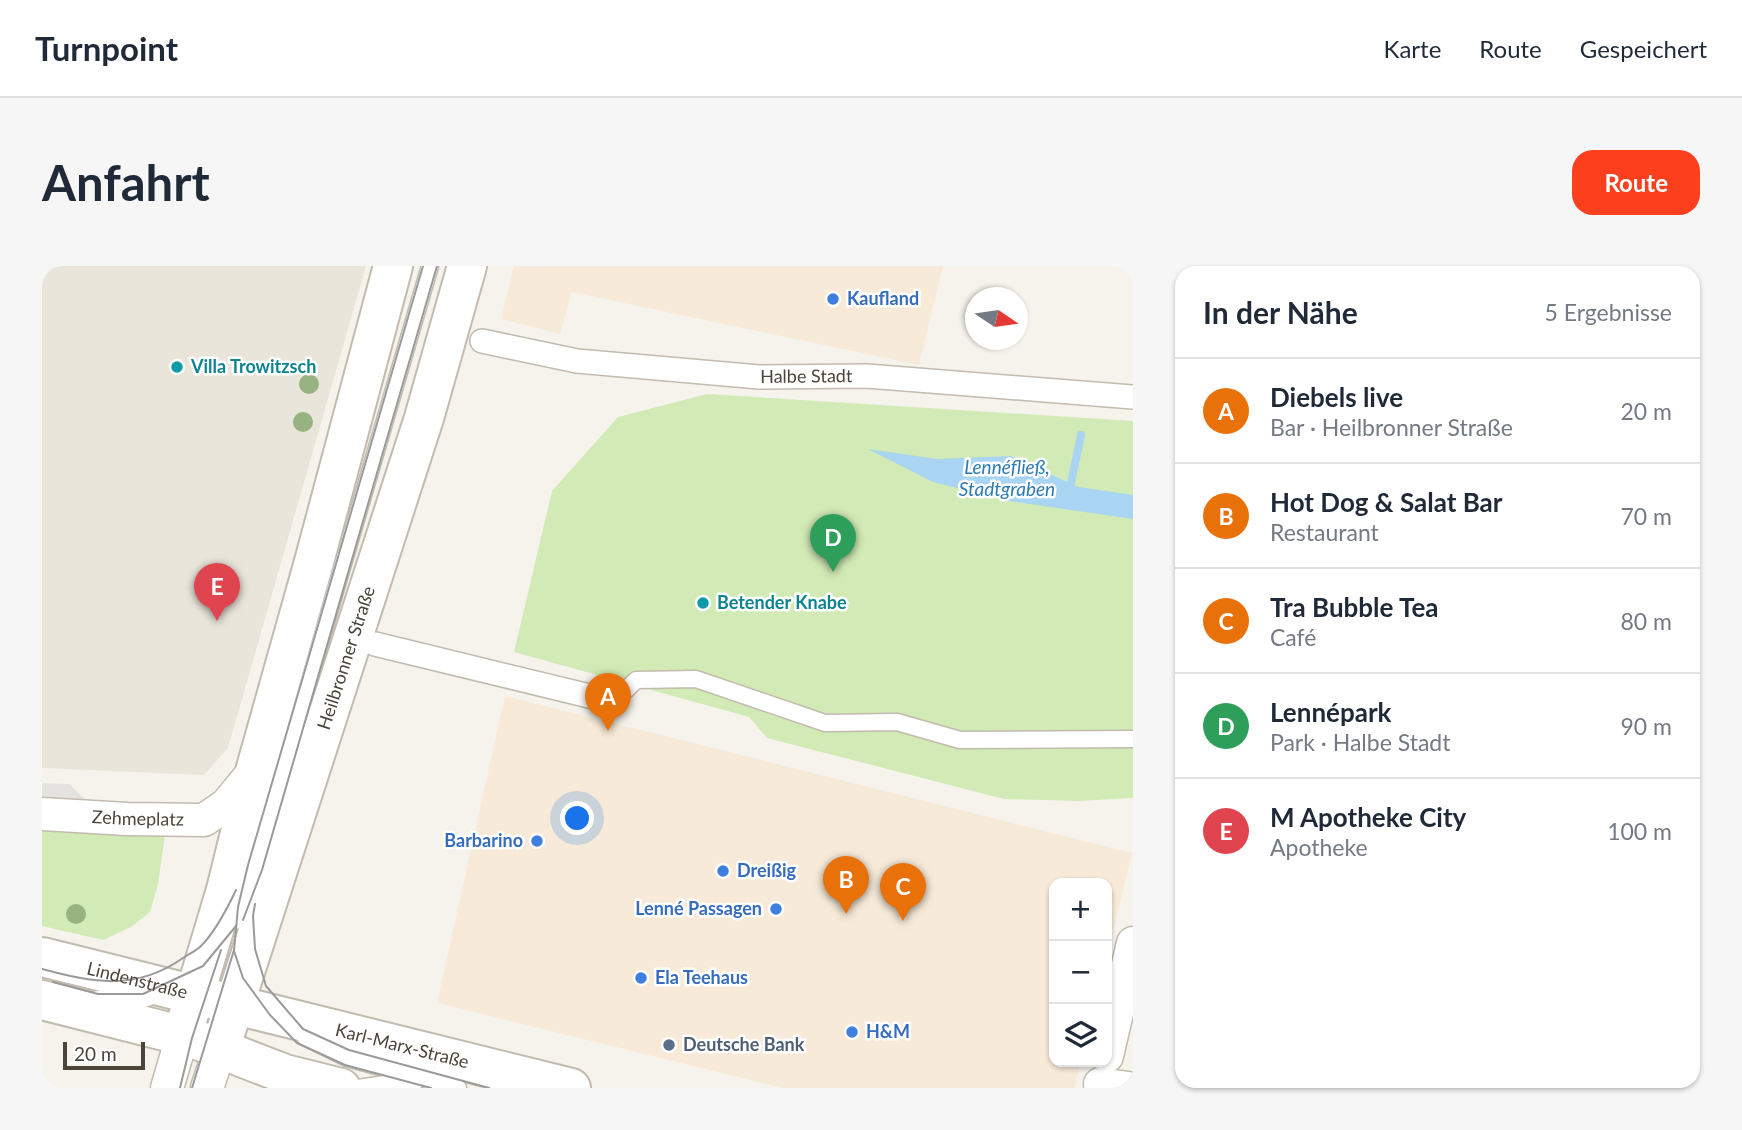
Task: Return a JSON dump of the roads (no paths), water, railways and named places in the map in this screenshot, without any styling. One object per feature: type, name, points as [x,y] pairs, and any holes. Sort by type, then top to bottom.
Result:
[{"type":"street","points":[[207,1088],[217,998],[256,768],[311,575],[393,266]]},
{"type":"street","name":"Heilbronner Straße","points":[[217,998],[424,418],[467,266]]},
{"type":"street","name":"Halbe Stadt","points":[[482,341],[577,361],[759,377],[867,376],[1133,397]]},
{"type":"street","name":"Heilbronner Straße","points":[[375,644],[614,702]]},
{"type":"street","name":"Zehmeplatz","points":[[42,814],[204,820],[226,805],[256,768]]},
{"type":"street","points":[[1108,1076],[1133,943]]},
{"type":"street","name":"Lindenstraße","points":[[42,957],[217,998]]},
{"type":"street","points":[[167,1088],[217,998]]},
{"type":"street","points":[[42,1000],[217,998],[285,1074],[341,1088]]},
{"type":"street","name":"Karl-Marx-Straße","points":[[217,998],[571,1088]]},
{"type":"lane","points":[[217,998],[220,953],[254,869],[430,266]]},
{"type":"lane","points":[[614,702],[636,680],[695,679],[825,723],[897,722],[960,740],[1133,739]]},
{"type":"lane","points":[[217,998],[247,909],[254,869]]},
{"type":"lane","points":[[217,998],[239,901],[254,869]]},
{"type":"lane","points":[[42,984],[97,998],[119,1000],[217,998],[349,1050]]},
{"type":"lane","points":[[217,998],[346,1058],[454,1087]]},
{"type":"lane","points":[[358,1088],[392,1083],[454,1087]]},
{"type":"water","name":"Lennéfließ, Stadtgraben","points":[[868,449],[937,459],[1011,456],[1078,487],[1133,495],[1133,519],[1009,501],[933,482]]},
{"type":"waterway","points":[[1071,483],[1081,435]]},
{"type":"tram line","points":[[423,266],[248,865],[238,907],[234,951],[243,978],[270,1015],[297,1043],[345,1065],[431,1088]]},
{"type":"tram line","points":[[243,920],[262,870],[437,266]]},
{"type":"tram line","points":[[42,969],[79,978],[114,981],[131,980],[166,969],[201,946],[216,927],[236,890]]},
{"type":"tram line","points":[[255,904],[255,949],[266,986],[303,1029],[349,1050],[489,1088]]},
{"type":"tram line","points":[[53,982],[98,994],[143,994],[203,966],[236,926]]},
{"type":"tram line","points":[[180,1088],[192,1038],[221,950]]},
{"type":"tram line","points":[[192,1088],[234,950]]},
{"type":"place","name":"Kaufland","points":[[833,299]]},
{"type":"place","name":"Villa Trowitzsch","points":[[177,367]]},
{"type":"place","name":"Lennépark","points":[[833,572]]},
{"type":"place","name":"Betender Knabe","points":[[703,603]]},
{"type":"place","name":"M Apotheke City","points":[[217,621]]},
{"type":"place","name":"Diebels live","points":[[608,731]]},
{"type":"place","name":"Barbarino","points":[[537,841]]},
{"type":"place","name":"Dreißig","points":[[723,871]]},
{"type":"place","name":"Lenné Passagen","points":[[776,909]]},
{"type":"place","name":"Hot Dog & Salat Bar","points":[[846,914]]},
{"type":"place","name":"Tra Bubble Tea","points":[[903,921]]},
{"type":"place","name":"Ela Teehaus","points":[[641,978]]},
{"type":"place","name":"H&M","points":[[852,1032]]},
{"type":"place","name":"Deutsche Bank","points":[[669,1045]]}]
